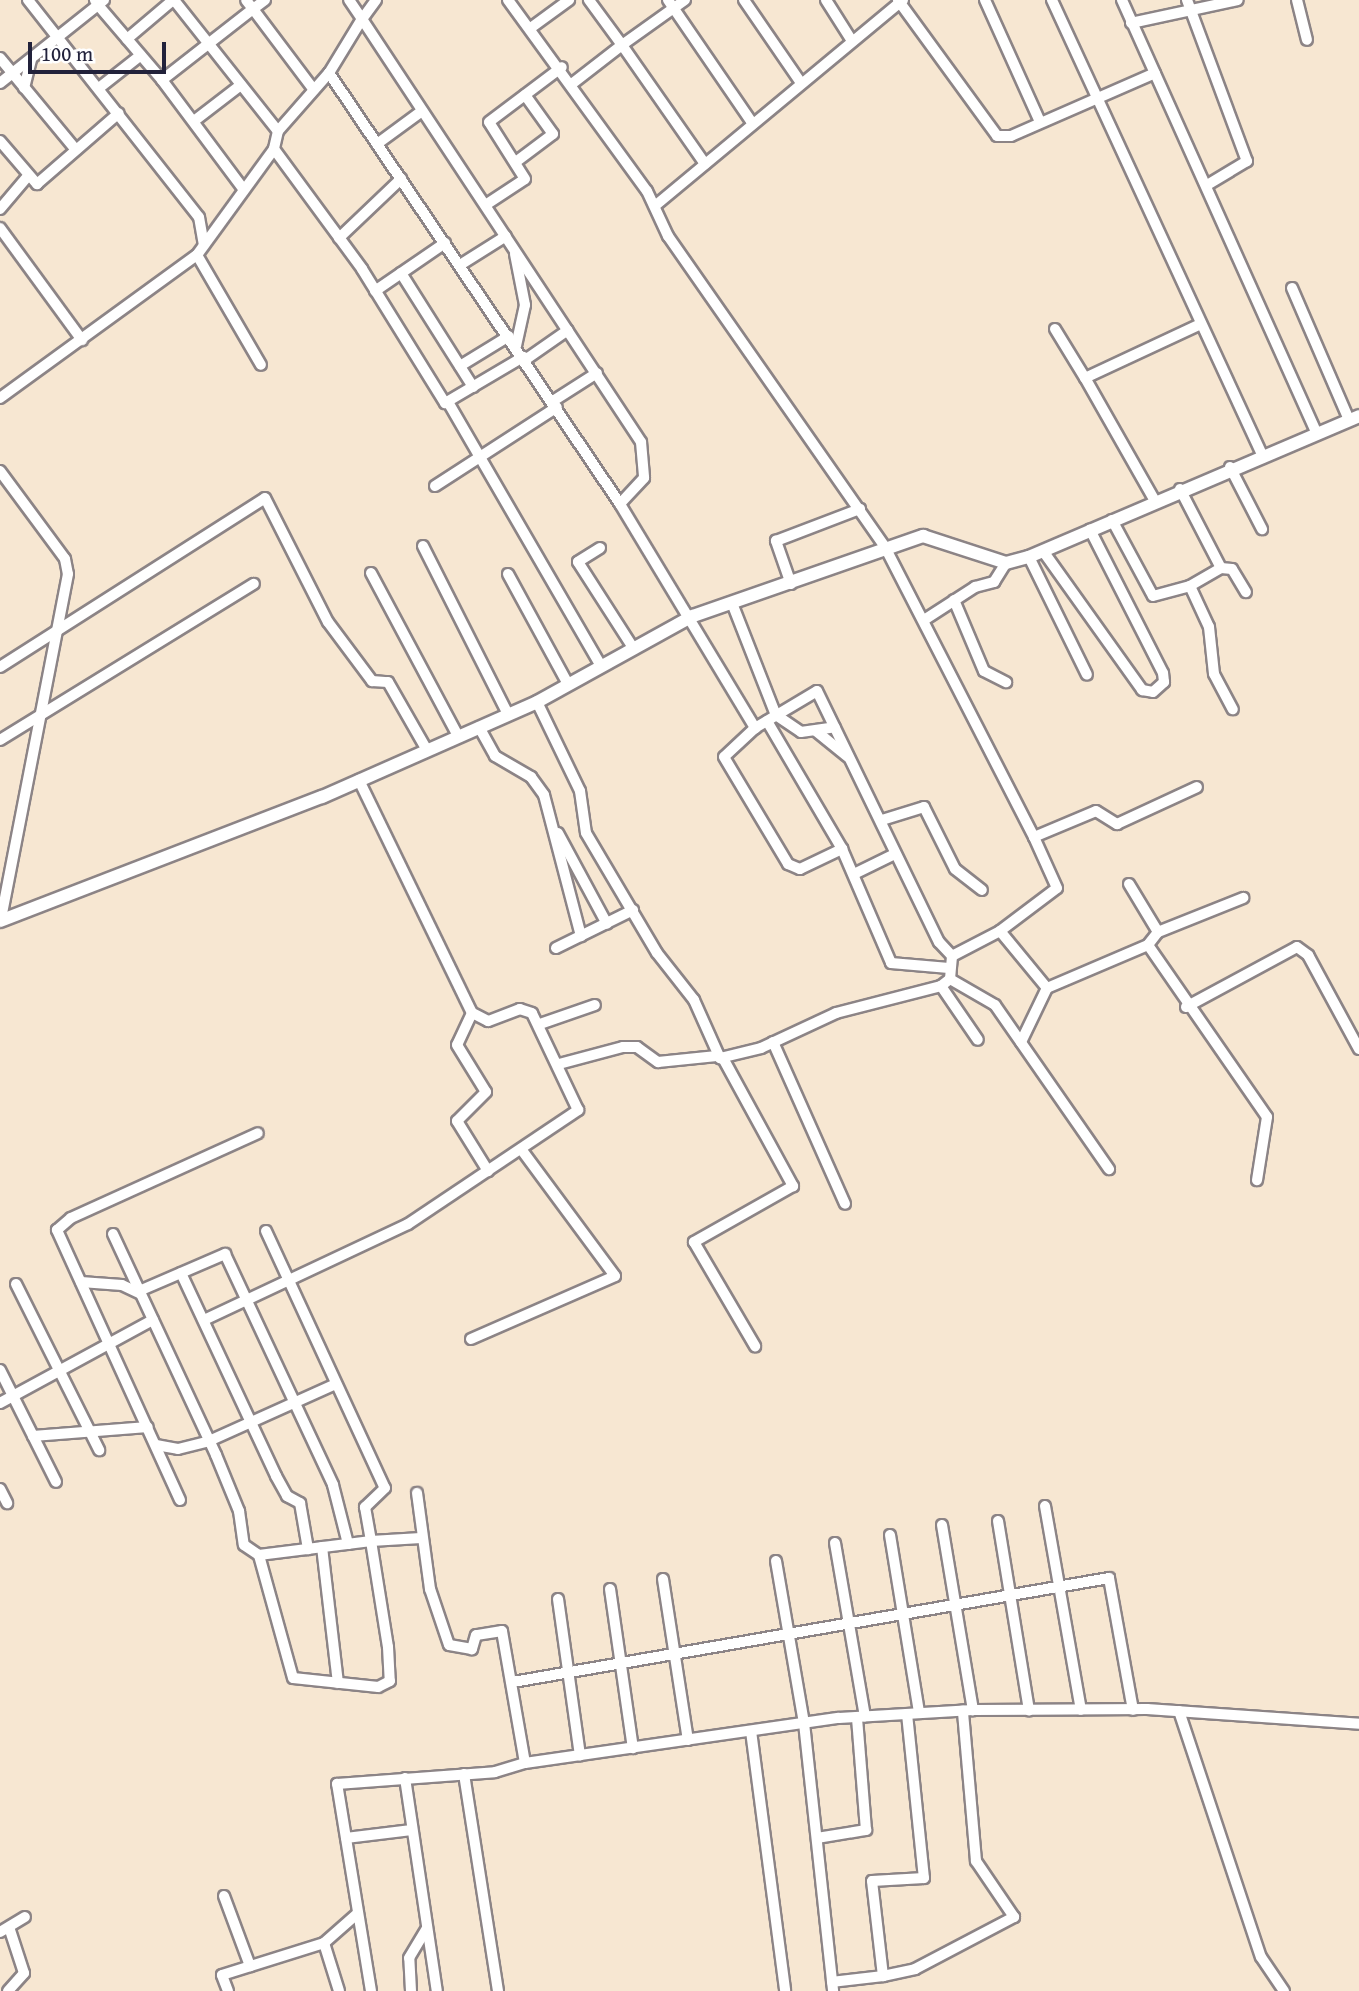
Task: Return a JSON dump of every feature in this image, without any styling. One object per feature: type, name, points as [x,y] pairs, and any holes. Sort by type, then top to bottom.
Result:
[{"type":"street","points":[[28,0],[199,217],[204,245]]},
{"type":"street","points":[[127,39],[174,0],[278,131]]},
{"type":"street","points":[[246,0],[314,90]]},
{"type":"street","points":[[162,80],[265,0]]},
{"type":"street","points":[[349,0],[597,373],[643,452],[644,478],[620,504]]},
{"type":"street","points":[[0,398],[197,255],[274,149],[278,131],[329,73],[376,0]]},
{"type":"street","points":[[508,0],[562,67],[656,205],[668,236],[887,549],[1034,837],[1057,888],[1000,931],[952,956]]},
{"type":"street","points":[[532,27],[569,0]]},
{"type":"street","points":[[589,0],[705,164]]},
{"type":"street","points":[[573,83],[671,4],[685,0]]},
{"type":"street","points":[[744,0],[801,83]]},
{"type":"street","points":[[826,0],[852,41]]},
{"type":"street","points":[[985,0],[1040,122]]},
{"type":"street","points":[[1052,0],[1261,453]]},
{"type":"street","points":[[1122,0],[1316,432]]},
{"type":"street","points":[[1187,0],[1247,161],[1207,185]]},
{"type":"street","points":[[1297,0],[1307,40]]},
{"type":"street","points":[[656,205],[900,1],[997,136],[1040,122],[1155,73]]},
{"type":"street","points":[[1131,23],[1232,1]]},
{"type":"street","points":[[0,83],[99,2],[194,121],[243,190]]},
{"type":"street","points":[[671,4],[753,124]]},
{"type":"street","points":[[99,88],[141,55]]},
{"type":"street","points":[[0,58],[76,150]]},
{"type":"street","points":[[24,88],[31,59]]},
{"type":"street","points":[[487,204],[525,179],[517,161],[489,122],[562,67]]},
{"type":"street","points":[[329,73],[555,404],[693,616],[755,728]]},
{"type":"street","points":[[194,121],[242,85]]},
{"type":"street","points":[[517,161],[553,134],[525,95]]},
{"type":"street","points":[[377,144],[422,111]]},
{"type":"street","points":[[0,142],[27,177],[41,182],[119,113]]},
{"type":"street","points":[[274,149],[375,290],[448,402],[601,666]]},
{"type":"street","points":[[0,209],[27,177]]},
{"type":"street","points":[[339,238],[401,179]]},
{"type":"street","points":[[0,228],[82,340]]},
{"type":"street","points":[[460,265],[506,236]]},
{"type":"street","points":[[375,290],[445,243]]},
{"type":"street","points":[[514,248],[525,305],[516,346]]},
{"type":"street","points":[[197,255],[261,365]]},
{"type":"street","points":[[401,273],[473,387]]},
{"type":"street","points":[[0,920],[359,780],[537,702],[632,646],[693,616],[792,584],[923,536],[942,538],[1006,563],[1029,557],[1261,453],[1354,418],[1292,288]]},
{"type":"street","points":[[1085,378],[1201,324]]},
{"type":"street","points":[[1055,329],[1155,501]]},
{"type":"street","points":[[448,402],[568,330]]},
{"type":"street","points":[[460,366],[509,336]]},
{"type":"street","points":[[435,486],[597,373]]},
{"type":"street","points":[[1230,467],[1262,529]]},
{"type":"street","points":[[0,471],[65,559],[58,629],[44,714],[0,920]]},
{"type":"street","points":[[1180,489],[1221,568]]},
{"type":"street","points":[[0,667],[265,498],[328,621],[372,681],[388,682],[426,750]]},
{"type":"street","points":[[792,584],[776,541],[860,509]]},
{"type":"street","points":[[1112,520],[1153,596],[1190,586],[1221,568],[1232,569],[1246,592]]},
{"type":"street","points":[[1044,551],[1142,690],[1153,692],[1164,682],[1163,673],[1090,530]]},
{"type":"street","points":[[423,546],[508,714]]},
{"type":"street","points":[[600,548],[578,562],[632,646]]},
{"type":"street","points":[[1029,557],[1087,675]]},
{"type":"street","points":[[924,621],[954,600],[994,582],[1006,563]]},
{"type":"street","points":[[371,573],[458,736]]},
{"type":"street","points":[[508,574],[568,684]]},
{"type":"street","points":[[0,740],[254,584]]},
{"type":"street","points":[[1190,586],[1209,627],[1214,674],[1233,709]]},
{"type":"street","points":[[954,600],[984,671],[1006,682]]},
{"type":"street","points":[[732,603],[776,715],[802,732],[835,727]]},
{"type":"street","points":[[559,1064],[623,1047],[637,1047],[658,1062],[721,1058],[774,1042],[836,1013],[941,986],[950,974],[952,956],[895,854],[882,820],[817,691],[755,728],[724,757],[788,864],[800,869],[842,849]]},
{"type":"street","points":[[537,702],[580,791],[586,833],[657,953],[694,1000],[721,1058],[793,1186],[694,1242],[755,1346]]},
{"type":"street","points":[[767,721],[842,849],[892,965],[950,974],[995,1005],[1109,1170]]},
{"type":"street","points":[[479,727],[495,756],[538,786],[558,833],[607,924]]},
{"type":"street","points":[[816,731],[851,760]]},
{"type":"street","points":[[204,1320],[408,1224],[578,1110],[540,1024],[527,1010],[488,1021],[472,1013],[359,780]]},
{"type":"street","points":[[1034,837],[1096,811],[1117,824],[1197,787]]},
{"type":"street","points":[[882,820],[924,807],[955,869],[982,890]]},
{"type":"street","points":[[558,833],[565,892],[581,936]]},
{"type":"street","points":[[854,874],[895,854]]},
{"type":"street","points":[[1129,884],[1158,932]]},
{"type":"street","points":[[1021,1042],[1047,988],[1148,945],[1158,932],[1243,898]]},
{"type":"street","points":[[556,948],[634,911]]},
{"type":"street","points":[[1000,931],[1047,988]]},
{"type":"street","points":[[1148,945],[1186,1007],[1267,1117],[1257,1180]]},
{"type":"street","points":[[1186,1007],[1297,947],[1308,955],[1359,1049]]},
{"type":"street","points":[[941,986],[978,1040]]},
{"type":"street","points":[[540,1024],[595,1005]]},
{"type":"street","points":[[472,1013],[457,1045],[486,1092],[457,1121],[488,1171]]},
{"type":"street","points":[[774,1042],[845,1204]]},
{"type":"street","points":[[180,1500],[81,1282],[59,1225],[258,1133]]},
{"type":"street","points":[[471,1339],[615,1276],[521,1149]]},
{"type":"street","points":[[259,1555],[293,1678],[378,1687],[390,1681],[366,1503],[385,1488],[265,1231]]},
{"type":"street","points":[[113,1234],[239,1511],[244,1545],[259,1555],[371,1541],[421,1538]]},
{"type":"street","points":[[81,1282],[122,1285],[140,1293],[225,1254],[332,1485],[348,1544]]},
{"type":"street","points":[[181,1273],[287,1496],[300,1503],[308,1549]]},
{"type":"street","points":[[16,1283],[99,1450]]},
{"type":"street","points":[[0,1403],[153,1320]]},
{"type":"street","points":[[0,1370],[56,1482]]},
{"type":"street","points":[[156,1445],[178,1449],[209,1441],[336,1384]]},
{"type":"street","points":[[33,1436],[60,1429],[93,1435],[148,1427]]},
{"type":"street","points":[[0,1489],[7,1503]]},
{"type":"street","points":[[417,1493],[421,1538],[450,1647],[472,1649],[476,1635],[501,1630],[513,1682],[525,1763]]},
{"type":"street","points":[[1045,1506],[1082,1710]]},
{"type":"street","points":[[998,1521],[1028,1710]]},
{"type":"street","points":[[776,1562],[804,1723],[833,1986],[915,1969],[1014,1917],[976,1861],[968,1710],[943,1525]]},
{"type":"street","points":[[890,1535],[919,1713]]},
{"type":"street","points":[[817,1839],[866,1830],[861,1716],[835,1543]]},
{"type":"street","points":[[322,1547],[338,1683]]},
{"type":"street","points":[[513,1682],[568,1670],[1109,1578],[1133,1710]]},
{"type":"street","points":[[663,1579],[688,1740]]},
{"type":"street","points":[[610,1589],[633,1748]]},
{"type":"street","points":[[558,1599],[580,1755]]},
{"type":"street","points":[[371,1991],[337,1784],[464,1774],[861,1716],[968,1710],[1133,1710],[1359,1724]]},
{"type":"street","points":[[1179,1711],[1261,1957],[1284,1991]]},
{"type":"street","points":[[883,1976],[872,1881],[924,1878],[907,1714]]},
{"type":"street","points":[[751,1731],[785,1991]]},
{"type":"street","points":[[464,1774],[498,1991]]},
{"type":"street","points":[[405,1778],[437,1991]]},
{"type":"street","points":[[346,1838],[412,1830]]},
{"type":"street","points":[[224,1896],[250,1966]]},
{"type":"street","points":[[228,1991],[222,1975],[324,1942],[358,1913]]},
{"type":"street","points":[[8,1991],[24,1973],[5,1929],[26,1917]]},
{"type":"street","points":[[411,1991],[409,1958],[426,1928]]},
{"type":"street","points":[[324,1942],[339,1991]]}]
